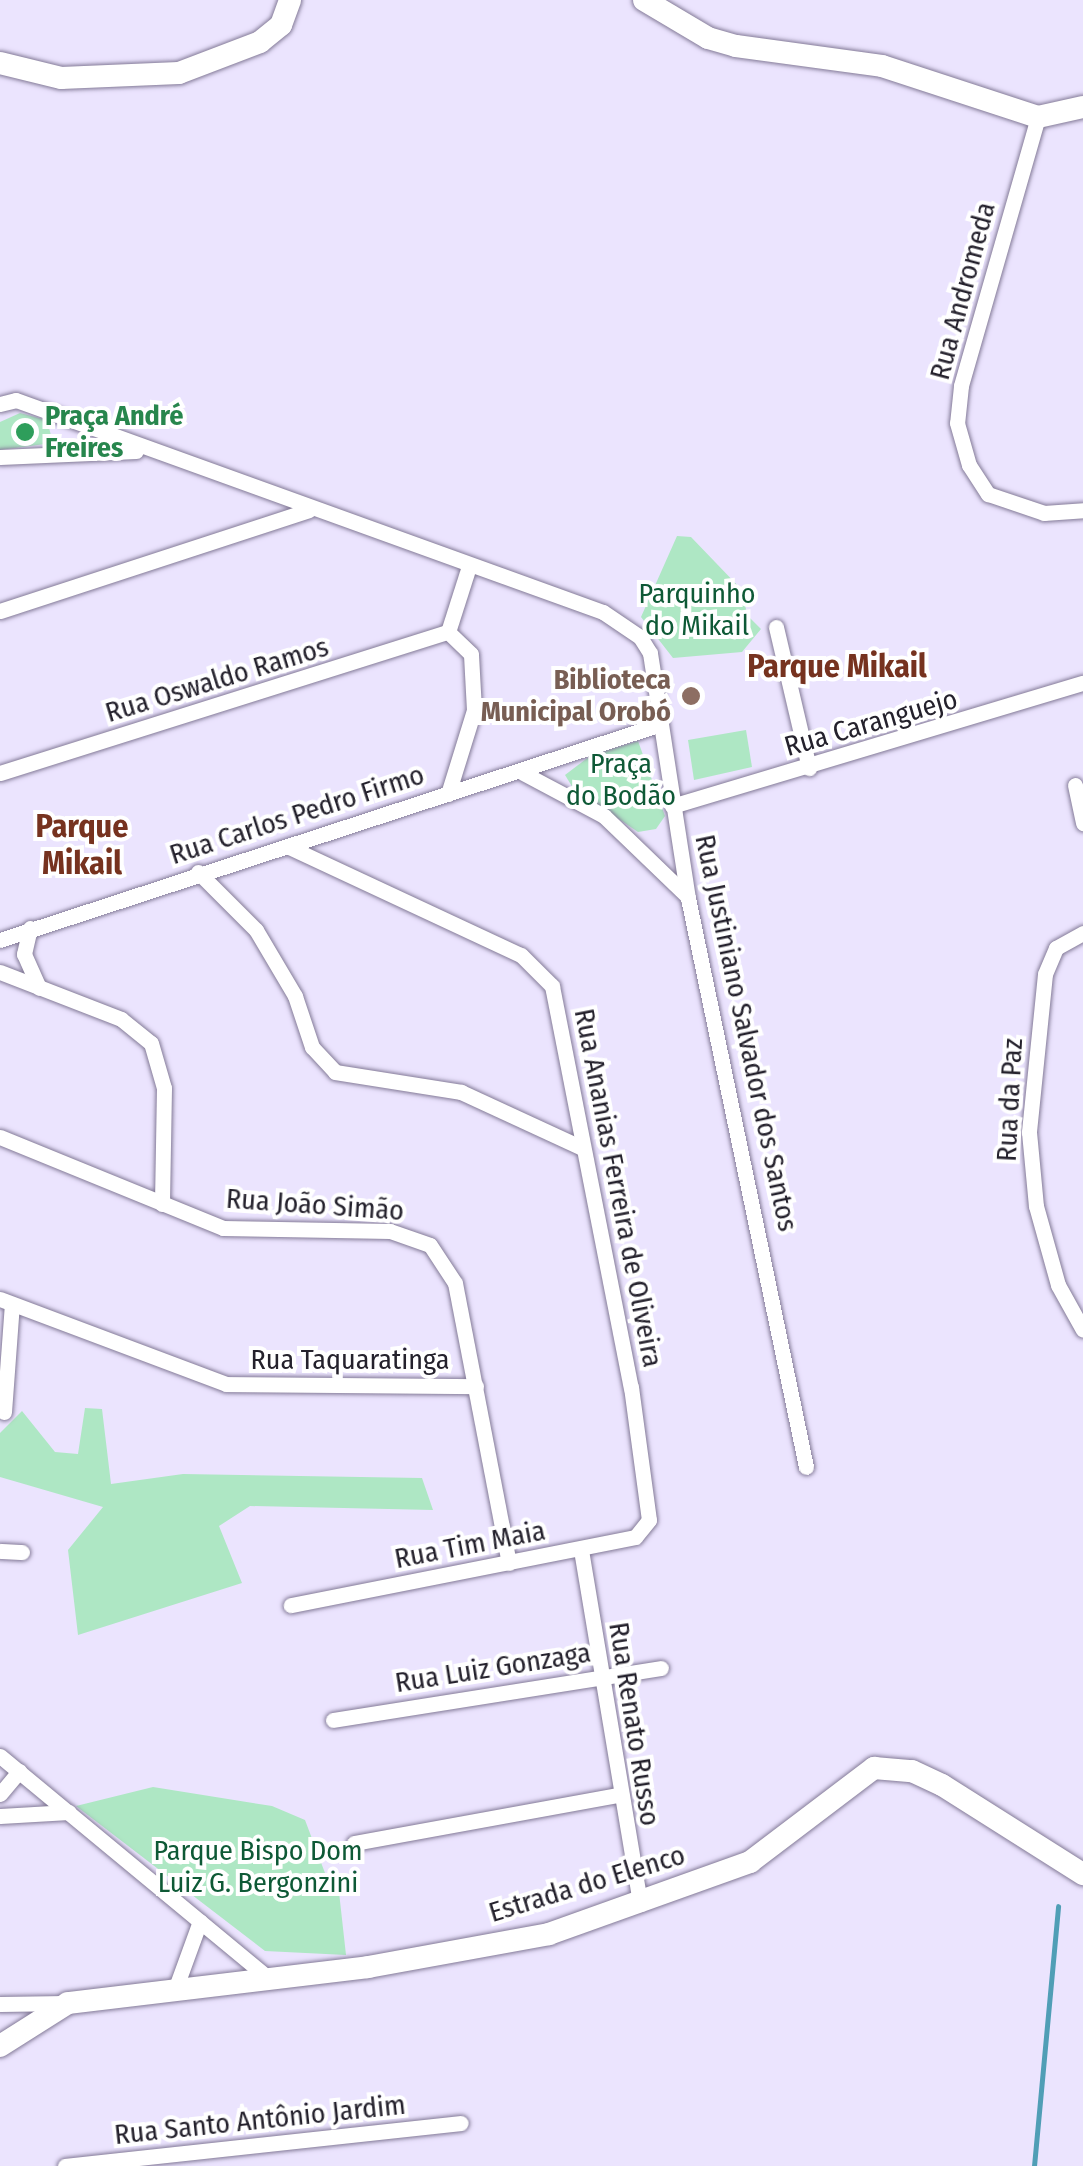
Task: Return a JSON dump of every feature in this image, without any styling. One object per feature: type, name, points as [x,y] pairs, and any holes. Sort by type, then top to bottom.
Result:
[{"type":"street","points":[[0,63],[61,78],[178,73],[260,42],[281,26],[290,0]]},
{"type":"street","points":[[644,0],[708,38],[882,66],[1038,117],[1083,106]]},
{"type":"street","name":"Rua Andromeda","points":[[1038,117],[960,386],[958,422],[968,466],[988,494],[1044,513],[1083,510]]},
{"type":"street","name":"Rua Justiniano Salvador dos Santos","points":[[0,404],[16,400],[626,624],[650,653],[688,898],[773,1281],[806,1467]]},
{"type":"street","points":[[0,456],[145,450]]},
{"type":"street","points":[[0,611],[308,510]]},
{"type":"street","points":[[448,794],[468,738],[476,677],[470,654],[448,632],[469,566]]},
{"type":"street","points":[[776,627],[809,768]]},
{"type":"street","name":"Rua Oswaldo Ramos","points":[[0,773],[448,632]]},
{"type":"street","name":"Rua Caranguejo","points":[[672,806],[1083,683]]},
{"type":"street","name":"Rua Carlos Pedro Firmo","points":[[0,940],[198,872],[524,773],[660,724]]},
{"type":"street","points":[[524,773],[604,816],[688,898]]},
{"type":"street","points":[[1075,785],[1083,823]]},
{"type":"street","name":"Rua Ananias Ferreira de Oliveira","points":[[289,847],[540,969],[557,1005],[631,1386],[649,1520]]},
{"type":"street","points":[[198,872],[256,930],[295,996],[312,1047],[335,1072],[461,1092],[582,1148]]},
{"type":"street","points":[[30,928],[24,954],[38,988]]},
{"type":"street","name":"Rua da Paz","points":[[1083,934],[1056,948],[1045,974],[1030,1146],[1036,1206],[1058,1284],[1083,1330]]},
{"type":"street","points":[[0,972],[136,1027],[151,1043],[164,1088],[162,1204]]},
{"type":"street","name":"Rua João Simão","points":[[0,1137],[223,1228],[390,1232],[430,1245],[455,1283],[509,1563]]},
{"type":"street","points":[[4,1412],[6,1302]]},
{"type":"street","name":"Rua Taquaratinga","points":[[6,1302],[226,1384],[476,1386]]},
{"type":"street","name":"Rua Tim Maia","points":[[292,1605],[635,1538],[649,1520]]},
{"type":"street","name":"Rua Renato Russo","points":[[581,1550],[618,1795],[640,1904]]},
{"type":"street","points":[[0,1551],[22,1552]]},
{"type":"street","name":"Rua Luiz Gonzaga","points":[[333,1720],[661,1668]]},
{"type":"street","points":[[0,1756],[266,1977]]},
{"type":"street","name":"Estrada do Elenco","points":[[0,2046],[68,2003],[446,1956],[549,1934],[750,1862],[856,1777],[892,1767],[942,1784],[1083,1874]]},
{"type":"street","points":[[0,1794],[19,1771]]},
{"type":"street","points":[[354,1844],[618,1795]]},
{"type":"street","points":[[0,1816],[69,1812]]},
{"type":"street","points":[[176,1987],[200,1921]]},
{"type":"street","points":[[0,2004],[68,2003]]},
{"type":"street","name":"Rua Santo Antônio Jardim","points":[[64,2166],[244,2150],[460,2123]]},
{"type":"street","points":[[235,2166],[244,2150]]},
{"type":"green space","name":"Praça André Freires","points":[[20,413],[47,420],[53,443],[0,450],[0,422]]},
{"type":"green space","name":"Parquinho do Mikail","points":[[677,536],[691,537],[740,588],[748,616],[761,629],[742,652],[673,658],[641,617]]},
{"type":"green space","points":[[746,730],[752,767],[694,780],[688,740]]},
{"type":"green space","name":"Praça do Bodão","points":[[638,741],[665,816],[656,829],[638,832],[573,788],[565,775],[590,756]]},
{"type":"green space","points":[[85,1408],[102,1409],[111,1484],[183,1474],[422,1478],[433,1510],[250,1506],[219,1526],[242,1583],[78,1635],[68,1550],[103,1507],[0,1477],[0,1433],[22,1411],[55,1452],[78,1454]]},
{"type":"green space","name":"Parque Bispo Dom Luiz G. Bergonzini","points":[[153,1787],[272,1806],[305,1820],[325,1873],[338,1883],[346,1955],[265,1951],[76,1806]]},
{"type":"waterway","points":[[1034,2166],[1058,1906]]},
{"type":"place","name":"Praça André Freires","points":[[25,432]]},
{"type":"place","name":"Biblioteca Municipal Orobó","points":[[691,696]]},
{"type":"district","name":"Parque Mikail","points":[[837,666]]},
{"type":"district","name":"Parque Mikail","points":[[82,846]]}]
